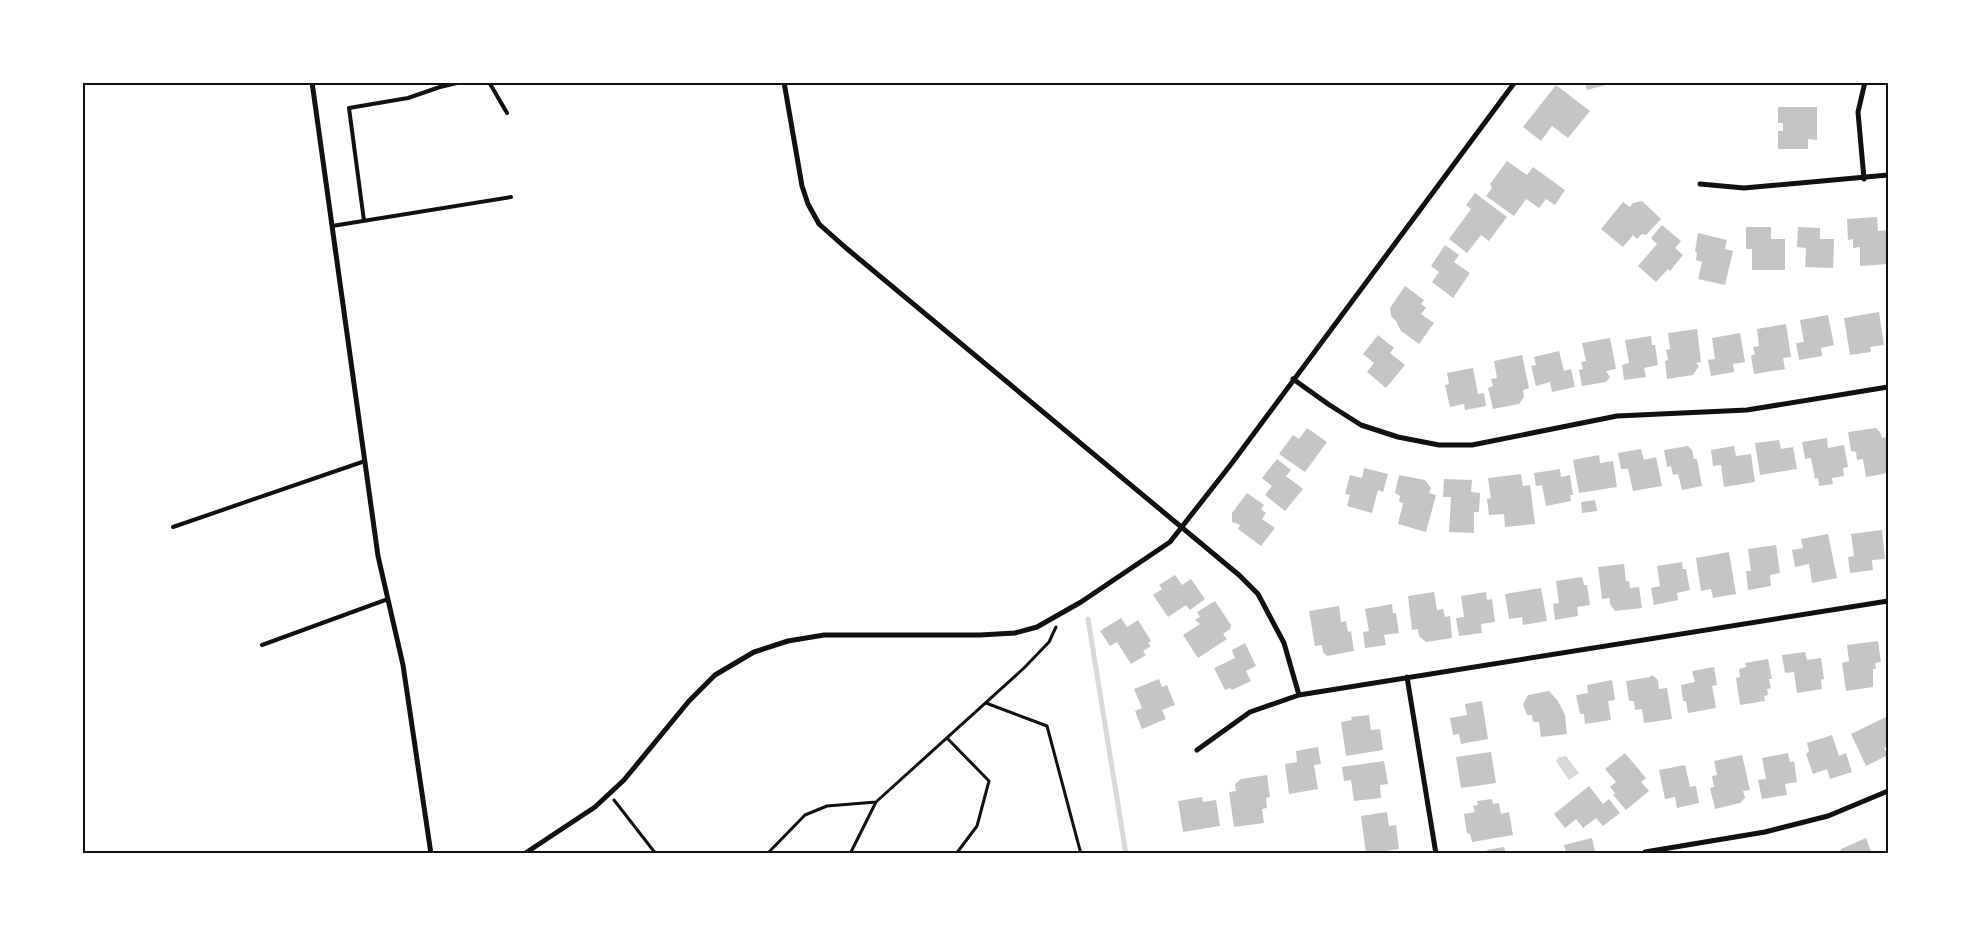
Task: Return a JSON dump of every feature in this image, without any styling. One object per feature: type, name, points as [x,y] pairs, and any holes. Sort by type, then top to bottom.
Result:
[{"type":"street","points":[[312,82],[378,556],[403,665],[431,854]]},
{"type":"street","points":[[784,82],[802,186],[813,215],[826,231],[1240,575],[1258,594],[1284,643],[1299,695]]},
{"type":"street","points":[[524,854],[595,807],[624,780],[689,701],[715,675],[754,652],[788,640],[824,635],[980,635],[1015,633],[1038,627],[1080,602],[1170,542],[1515,82]]},
{"type":"street","points":[[1864,179],[1858,112],[1865,82]]},
{"type":"street","points":[[1700,184],[1744,188],[1864,179],[1888,175]]},
{"type":"street","points":[[1293,379],[1361,425],[1398,437],[1448,445],[1472,445],[1617,416],[1747,410],[1888,387]]},
{"type":"street","points":[[1197,750],[1250,712],[1299,695],[1888,602]]},
{"type":"street","points":[[1407,677],[1436,854]]},
{"type":"street","points":[[1645,852],[1774,830],[1828,816],[1888,791]]},
{"type":"lane","points":[[364,221],[349,108],[408,98],[461,82]]},
{"type":"lane","points":[[489,82],[507,113]]},
{"type":"lane","points":[[332,226],[511,197]]},
{"type":"lane","points":[[172,526],[365,461]]},
{"type":"lane","points":[[262,645],[388,598]]},
{"type":"path","points":[[850,854],[876,802],[1024,668],[1049,642],[1057,625]]},
{"type":"path","points":[[986,703],[1047,726],[1081,854]]},
{"type":"path","points":[[947,738],[989,781],[977,826],[956,854]]},
{"type":"path","points":[[609,794],[656,854]]},
{"type":"path","points":[[767,854],[805,815],[827,806],[876,802]]},
{"type":"shaded area","points":[[1566,756],[1579,773],[1569,780],[1556,761],[1559,757]]},
{"type":"building","points":[[1585,82],[1607,82],[1606,85],[1587,90]]},
{"type":"building","points":[[1556,85],[1590,111],[1568,138],[1552,126],[1541,141],[1523,127]]},
{"type":"building","points":[[1778,107],[1817,107],[1817,140],[1808,139],[1808,149],[1778,149],[1778,131],[1783,131],[1783,123],[1778,123]]},
{"type":"building","points":[[1507,161],[1527,175],[1533,167],[1565,190],[1555,205],[1546,199],[1539,208],[1526,199],[1514,216],[1486,196],[1492,188],[1490,184]]},
{"type":"building","points":[[1475,193],[1507,217],[1489,241],[1481,235],[1467,253],[1449,239],[1471,209],[1466,205]]},
{"type":"building","points":[[1642,201],[1661,219],[1646,235],[1642,234],[1637,239],[1633,235],[1623,247],[1601,229],[1623,202],[1630,207],[1633,203]]},
{"type":"building","points":[[1877,217],[1878,231],[1887,230],[1888,264],[1860,266],[1860,247],[1853,248],[1853,239],[1848,240],[1847,219]]},
{"type":"building","points":[[1662,225],[1681,241],[1675,248],[1683,255],[1670,271],[1668,269],[1656,282],[1638,266],[1657,244],[1651,238]]},
{"type":"building","points":[[1746,227],[1771,227],[1771,239],[1785,239],[1785,270],[1752,270],[1752,249],[1746,249]]},
{"type":"building","points":[[1798,227],[1820,228],[1820,239],[1834,239],[1833,268],[1805,267],[1806,248],[1797,247]]},
{"type":"building","points":[[1698,233],[1727,240],[1725,249],[1733,251],[1725,285],[1698,279],[1702,262],[1696,260],[1697,253],[1695,251]]},
{"type":"building","points":[[1445,245],[1459,255],[1454,262],[1470,273],[1453,298],[1432,282],[1439,272],[1431,266]]},
{"type":"building","points":[[1405,286],[1424,300],[1421,304],[1426,308],[1421,314],[1434,323],[1419,344],[1401,331],[1391,316],[1390,308]]},
{"type":"building","points":[[1879,312],[1884,345],[1870,347],[1871,352],[1850,355],[1844,318]]},
{"type":"building","points":[[1828,315],[1834,345],[1821,348],[1822,356],[1799,360],[1796,343],[1804,342],[1800,320]]},
{"type":"building","points":[[1786,324],[1791,357],[1783,358],[1785,369],[1754,374],[1751,356],[1755,354],[1753,347],[1759,346],[1757,329]]},
{"type":"building","points":[[1697,329],[1701,362],[1696,363],[1699,366],[1693,375],[1667,379],[1665,361],[1668,360],[1666,350],[1670,349],[1668,333]]},
{"type":"building","points":[[1740,333],[1745,362],[1733,364],[1734,372],[1711,376],[1708,360],[1715,359],[1712,338]]},
{"type":"building","points":[[1378,335],[1394,348],[1390,353],[1405,365],[1386,388],[1367,372],[1374,363],[1363,354]]},
{"type":"building","points":[[1651,336],[1652,345],[1655,345],[1658,365],[1644,368],[1646,377],[1624,380],[1622,365],[1629,363],[1625,340]]},
{"type":"building","points":[[1610,338],[1616,369],[1606,371],[1610,377],[1606,382],[1582,386],[1579,370],[1583,369],[1581,362],[1586,361],[1582,343]]},
{"type":"building","points":[[1559,351],[1564,371],[1571,369],[1575,387],[1552,392],[1550,382],[1536,386],[1531,366],[1536,365],[1534,357]]},
{"type":"building","points":[[1522,355],[1529,388],[1523,390],[1524,397],[1519,404],[1493,409],[1488,388],[1493,386],[1491,379],[1497,378],[1494,361]]},
{"type":"building","points":[[1473,368],[1478,394],[1484,393],[1486,406],[1465,410],[1464,404],[1450,407],[1445,385],[1449,384],[1447,373]]},
{"type":"building","points":[[1307,428],[1327,442],[1305,472],[1279,454],[1293,435],[1299,439]]},
{"type":"building","points":[[1876,428],[1882,438],[1888,437],[1888,473],[1866,477],[1863,459],[1857,460],[1856,452],[1851,451],[1848,432]]},
{"type":"building","points":[[1827,438],[1828,448],[1844,445],[1848,467],[1843,468],[1844,476],[1832,478],[1833,484],[1819,486],[1818,478],[1815,479],[1811,458],[1805,459],[1802,442]]},
{"type":"building","points":[[1779,440],[1781,449],[1793,447],[1797,469],[1760,475],[1755,443]]},
{"type":"building","points":[[1688,446],[1692,450],[1694,459],[1697,459],[1702,486],[1682,490],[1678,474],[1673,475],[1671,466],[1667,467],[1664,450]]},
{"type":"building","points":[[1734,446],[1736,456],[1751,454],[1755,482],[1724,487],[1721,465],[1713,466],[1711,450]]},
{"type":"building","points":[[1641,449],[1644,460],[1656,457],[1662,486],[1633,491],[1628,469],[1621,469],[1618,453]]},
{"type":"building","points":[[1599,455],[1600,463],[1613,461],[1617,487],[1579,493],[1573,460]]},
{"type":"building","points":[[1277,459],[1291,470],[1286,476],[1303,489],[1285,511],[1265,495],[1272,486],[1262,478]]},
{"type":"building","points":[[1364,468],[1388,474],[1383,492],[1378,490],[1372,513],[1347,506],[1350,495],[1345,494],[1350,475],[1362,478]]},
{"type":"building","points":[[1560,469],[1561,477],[1570,475],[1573,495],[1570,495],[1571,501],[1546,506],[1542,485],[1536,486],[1534,473]]},
{"type":"building","points":[[1521,474],[1523,486],[1530,485],[1535,524],[1505,527],[1504,514],[1489,515],[1487,499],[1491,498],[1488,478]]},
{"type":"building","points":[[1399,475],[1425,480],[1431,488],[1429,493],[1436,495],[1426,532],[1398,524],[1403,503],[1399,502],[1400,496],[1395,493]]},
{"type":"building","points":[[1444,479],[1472,480],[1471,492],[1480,493],[1479,512],[1474,512],[1474,533],[1449,532],[1451,497],[1443,497]]},
{"type":"building","points":[[1247,493],[1264,505],[1261,509],[1266,513],[1262,519],[1275,528],[1261,546],[1238,529],[1240,525],[1232,522],[1232,513]]},
{"type":"building","points":[[1595,500],[1597,511],[1582,513],[1581,502]]},
{"type":"building","points":[[1882,530],[1885,559],[1872,560],[1873,570],[1850,573],[1848,557],[1854,556],[1851,534]]},
{"type":"building","points":[[1828,534],[1837,578],[1812,583],[1809,564],[1795,567],[1792,550],[1803,548],[1801,539]]},
{"type":"building","points":[[1776,545],[1780,573],[1770,575],[1771,586],[1748,590],[1746,571],[1751,571],[1748,549]]},
{"type":"building","points":[[1729,552],[1736,594],[1713,598],[1711,589],[1701,591],[1696,558]]},
{"type":"building","points":[[1682,562],[1683,569],[1686,569],[1690,590],[1677,593],[1678,600],[1654,605],[1651,588],[1660,586],[1657,566]]},
{"type":"building","points":[[1624,564],[1626,581],[1629,581],[1630,588],[1639,587],[1642,608],[1615,611],[1610,604],[1610,598],[1602,599],[1598,567]]},
{"type":"building","points":[[1175,575],[1182,585],[1191,579],[1205,599],[1190,610],[1186,605],[1168,617],[1153,595],[1162,589],[1159,585]]},
{"type":"building","points":[[1582,577],[1584,585],[1587,585],[1590,605],[1577,607],[1578,616],[1555,620],[1553,604],[1559,603],[1556,581]]},
{"type":"building","points":[[1541,588],[1547,621],[1523,625],[1522,617],[1509,619],[1505,594]]},
{"type":"building","points":[[1434,592],[1437,610],[1443,609],[1445,617],[1450,616],[1452,638],[1426,642],[1419,636],[1418,629],[1412,630],[1408,596]]},
{"type":"building","points":[[1486,592],[1487,600],[1492,599],[1495,622],[1481,624],[1482,633],[1459,636],[1456,618],[1464,617],[1461,596]]},
{"type":"building","points":[[1215,601],[1231,625],[1230,629],[1223,634],[1227,639],[1198,658],[1183,635],[1200,624],[1195,620],[1200,617],[1197,612]]},
{"type":"building","points":[[1392,604],[1393,613],[1396,613],[1399,633],[1384,635],[1386,645],[1365,648],[1363,632],[1369,631],[1365,609]]},
{"type":"building","points":[[1339,606],[1341,622],[1346,621],[1348,632],[1351,631],[1354,651],[1327,656],[1323,652],[1322,645],[1315,646],[1309,611]]},
{"type":"building","points":[[1121,618],[1127,627],[1138,620],[1151,641],[1148,643],[1151,646],[1143,651],[1146,655],[1131,664],[1117,642],[1110,646],[1100,631]]},
{"type":"building","points":[[1878,641],[1881,662],[1875,663],[1876,669],[1873,669],[1873,687],[1846,691],[1842,663],[1849,661],[1847,645]]},
{"type":"building","points":[[1245,643],[1256,666],[1246,671],[1251,681],[1232,690],[1230,688],[1225,690],[1214,668],[1235,658],[1232,650]]},
{"type":"building","points":[[1805,652],[1807,660],[1821,658],[1824,679],[1821,680],[1822,689],[1797,693],[1794,672],[1785,673],[1782,655]]},
{"type":"building","points":[[1768,659],[1772,679],[1769,679],[1771,688],[1767,689],[1768,695],[1764,696],[1765,701],[1740,705],[1736,678],[1740,677],[1739,669],[1746,667],[1745,663]]},
{"type":"building","points":[[1714,667],[1717,685],[1712,686],[1716,708],[1688,713],[1686,701],[1683,701],[1681,685],[1695,682],[1692,671]]},
{"type":"building","points":[[1652,675],[1658,680],[1659,689],[1667,688],[1672,719],[1644,723],[1642,709],[1635,710],[1634,701],[1629,701],[1626,681]]},
{"type":"building","points":[[1159,679],[1162,687],[1167,685],[1175,705],[1162,710],[1166,719],[1142,729],[1135,711],[1142,708],[1134,689]]},
{"type":"building","points":[[1612,680],[1615,700],[1608,701],[1611,720],[1585,724],[1584,714],[1580,714],[1576,695],[1588,693],[1587,685]]},
{"type":"building","points":[[1549,691],[1558,701],[1565,715],[1567,734],[1541,737],[1539,722],[1533,722],[1532,715],[1527,715],[1523,704],[1528,695]]},
{"type":"building","points":[[1482,701],[1488,739],[1461,744],[1459,734],[1453,735],[1450,718],[1467,715],[1465,704]]},
{"type":"building","points":[[1369,715],[1371,730],[1380,729],[1383,750],[1346,756],[1341,722],[1352,720],[1351,717]]},
{"type":"building","points":[[1888,716],[1888,746],[1884,748],[1888,755],[1866,766],[1851,734]]},
{"type":"building","points":[[1832,735],[1839,756],[1846,753],[1852,772],[1830,779],[1827,769],[1813,774],[1806,754],[1809,751],[1807,743]]},
{"type":"building","points":[[1318,747],[1321,764],[1314,765],[1318,789],[1289,794],[1285,764],[1297,762],[1296,751]]},
{"type":"building","points":[[1491,752],[1496,783],[1461,788],[1456,757]]},
{"type":"building","points":[[1625,753],[1646,778],[1641,782],[1649,791],[1626,810],[1613,795],[1615,793],[1610,787],[1616,782],[1605,769]]},
{"type":"building","points":[[1788,753],[1790,762],[1794,761],[1797,782],[1785,784],[1787,795],[1762,799],[1758,780],[1766,779],[1762,758]]},
{"type":"building","points":[[1742,755],[1750,790],[1743,791],[1745,798],[1740,803],[1715,809],[1710,788],[1714,787],[1712,776],[1717,775],[1714,761]]},
{"type":"building","points":[[1384,761],[1388,784],[1380,785],[1381,798],[1354,801],[1351,780],[1344,781],[1342,767]]},
{"type":"building","points":[[1685,765],[1690,787],[1696,786],[1699,803],[1677,808],[1675,797],[1665,799],[1659,770]]},
{"type":"building","points":[[1267,775],[1270,797],[1266,798],[1267,808],[1262,809],[1264,823],[1234,827],[1229,792],[1236,791],[1235,784],[1241,779]]},
{"type":"building","points":[[1589,786],[1603,804],[1609,799],[1620,813],[1603,826],[1596,818],[1583,828],[1576,819],[1565,828],[1554,814]]},
{"type":"building","points":[[1202,797],[1203,802],[1216,800],[1220,826],[1183,832],[1178,801]]},
{"type":"building","points":[[1492,799],[1493,804],[1499,803],[1501,814],[1509,812],[1513,835],[1472,842],[1470,834],[1467,833],[1464,814],[1475,812],[1473,806],[1478,805],[1477,801]]},
{"type":"building","points":[[1387,812],[1389,826],[1396,825],[1399,849],[1366,854],[1361,816]]},
{"type":"building","points":[[1592,838],[1595,852],[1600,851],[1601,854],[1566,854],[1564,845]]},
{"type":"building","points":[[1866,838],[1872,854],[1839,854],[1841,849]]},
{"type":"building","points":[[1504,847],[1506,854],[1487,854],[1487,850]]},
{"type":"waterway","points":[[1088,619],[1126,854]]}]
